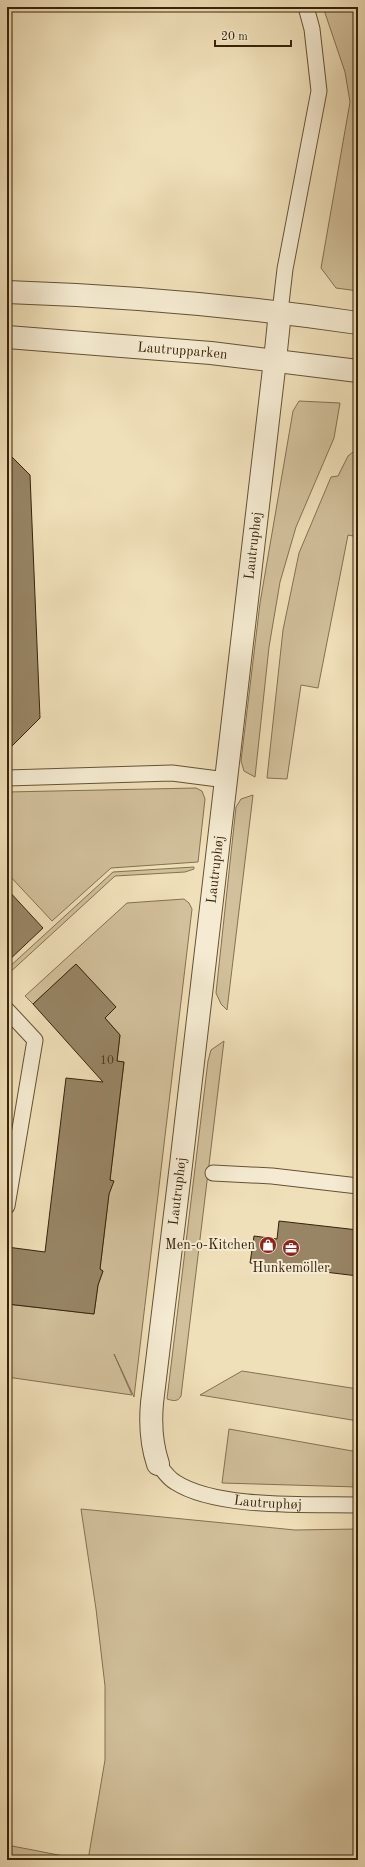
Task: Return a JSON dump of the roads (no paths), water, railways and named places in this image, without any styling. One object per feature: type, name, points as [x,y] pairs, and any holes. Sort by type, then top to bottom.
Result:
[{"type":"street","points":[[7,292],[86,295],[280,312],[358,323]]},
{"type":"street","name":"Lautruphøj","points":[[158,1464],[152,1446],[150,1427],[152,1403],[280,312]]},
{"type":"street","name":"Lautrupparken","points":[[7,337],[275,360],[358,371]]},
{"type":"lane","points":[[280,312],[285,268],[319,91],[312,29],[306,7]]},
{"type":"lane","points":[[7,778],[172,773],[226,780]]},
{"type":"lane","points":[[7,1010],[35,1040],[7,1206]]},
{"type":"lane","points":[[213,1173],[272,1176],[358,1186]]},
{"type":"lane","name":"Lautruphøj","points":[[158,1464],[174,1481],[211,1497],[263,1503],[358,1505]]},
{"type":"place","name":"Men-o-Kitchen","points":[[268,1245]]},
{"type":"place","name":"Hunkemöller","points":[[291,1248]]}]
